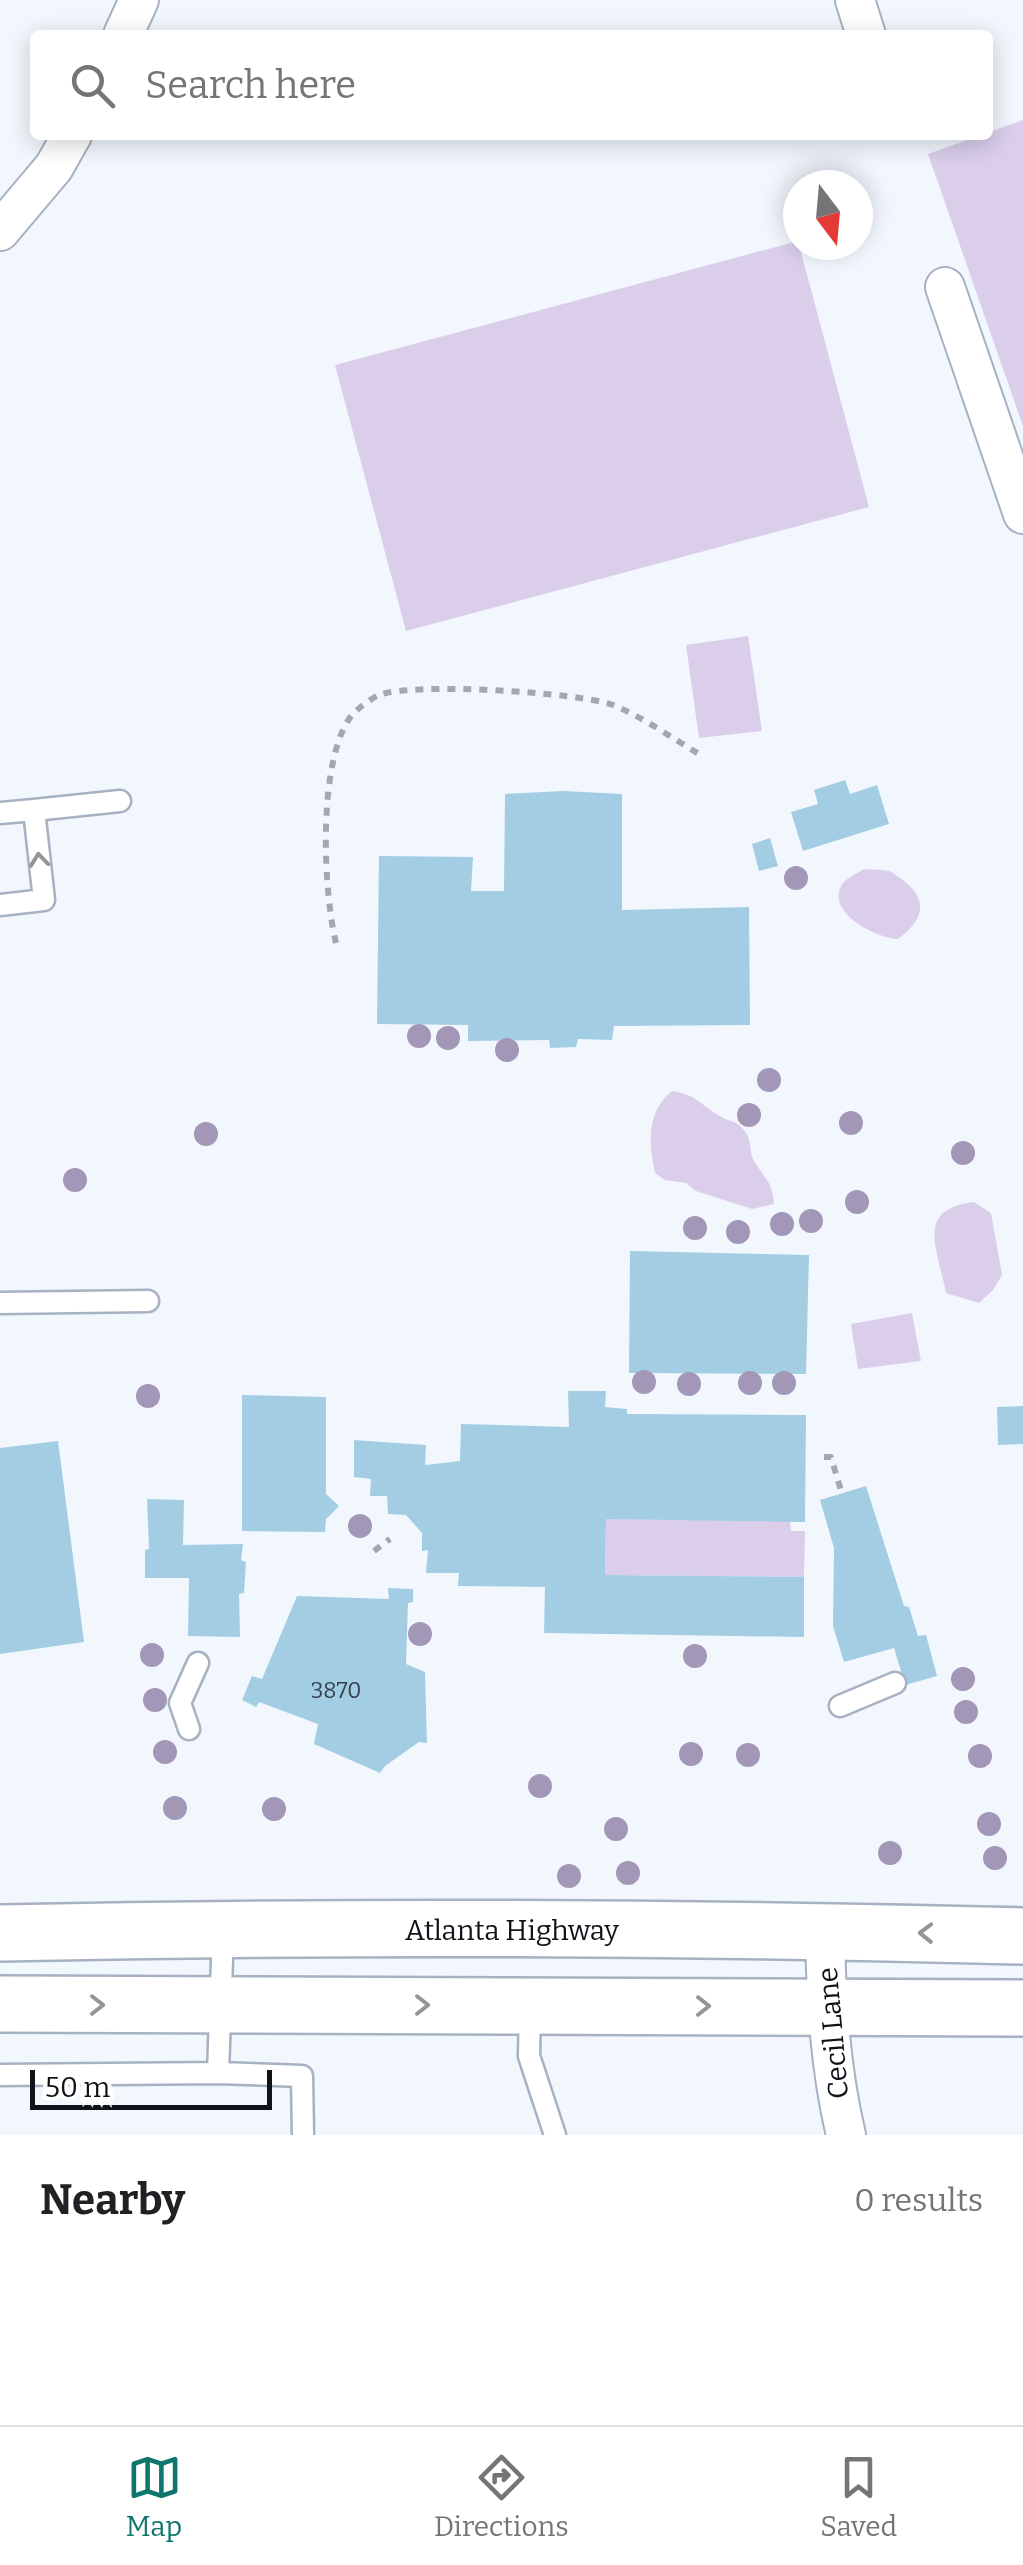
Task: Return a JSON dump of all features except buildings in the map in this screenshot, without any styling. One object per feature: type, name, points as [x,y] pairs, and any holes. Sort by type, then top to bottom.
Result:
[{"type":"main road","name":"Atlanta Highway","points":[[0,1932],[824,1931],[1023,1936]]},
{"type":"main road","points":[[0,2004],[1023,2008]]},
{"type":"street","points":[[125,30],[139,0]]},
{"type":"street","points":[[856,0],[865,30]]},
{"type":"street","points":[[0,231],[54,167],[69,140]]},
{"type":"street","points":[[945,286],[1023,514]]},
{"type":"street","name":"Cecil Lane","points":[[824,1931],[826,2006],[838,2104],[846,2135]]},
{"type":"lane","points":[[0,814],[120,801]]},
{"type":"lane","points":[[0,905],[44,900],[34,810]]},
{"type":"lane","points":[[0,1303],[148,1301]]},
{"type":"lane","points":[[189,1728],[180,1703],[198,1663]]},
{"type":"lane","points":[[840,1706],[896,1683]]},
{"type":"lane","points":[[218,2074],[224,1929]]},
{"type":"lane","points":[[530,2006],[528,2056],[555,2135]]},
{"type":"lane","points":[[0,2075],[302,2076],[303,2135]]},
{"type":"path","points":[[336,943],[325,838],[333,757],[350,716],[378,696],[422,689],[564,695],[613,705],[699,754]]},
{"type":"path","points":[[824,1457],[832,1457],[842,1494]]},
{"type":"path","points":[[374,1551],[390,1539]]},
{"type":"shaded area","points":[[1023,120],[1023,426],[928,154],[967,140],[993,140],[993,131]]},
{"type":"shaded area","points":[[783,245],[783,260],[803,260],[869,507],[406,631],[335,365]]},
{"type":"shaded area","points":[[748,636],[762,731],[699,738],[686,645]]},
{"type":"shaded area","points":[[864,869],[890,871],[917,895],[918,918],[898,939],[865,928],[840,903],[843,883]]},
{"type":"shaded area","points":[[672,1091],[693,1098],[743,1129],[753,1159],[770,1186],[774,1204],[752,1209],[696,1191],[686,1183],[665,1180],[655,1173],[651,1150],[654,1118]]},
{"type":"shaded area","points":[[974,1202],[991,1213],[1002,1275],[979,1303],[946,1293],[934,1234],[943,1213]]},
{"type":"shaded area","points":[[912,1313],[921,1361],[858,1369],[851,1324]]},
{"type":"shaded area","points":[[606,1519],[790,1521],[791,1531],[805,1531],[804,1577],[605,1575]]}]
